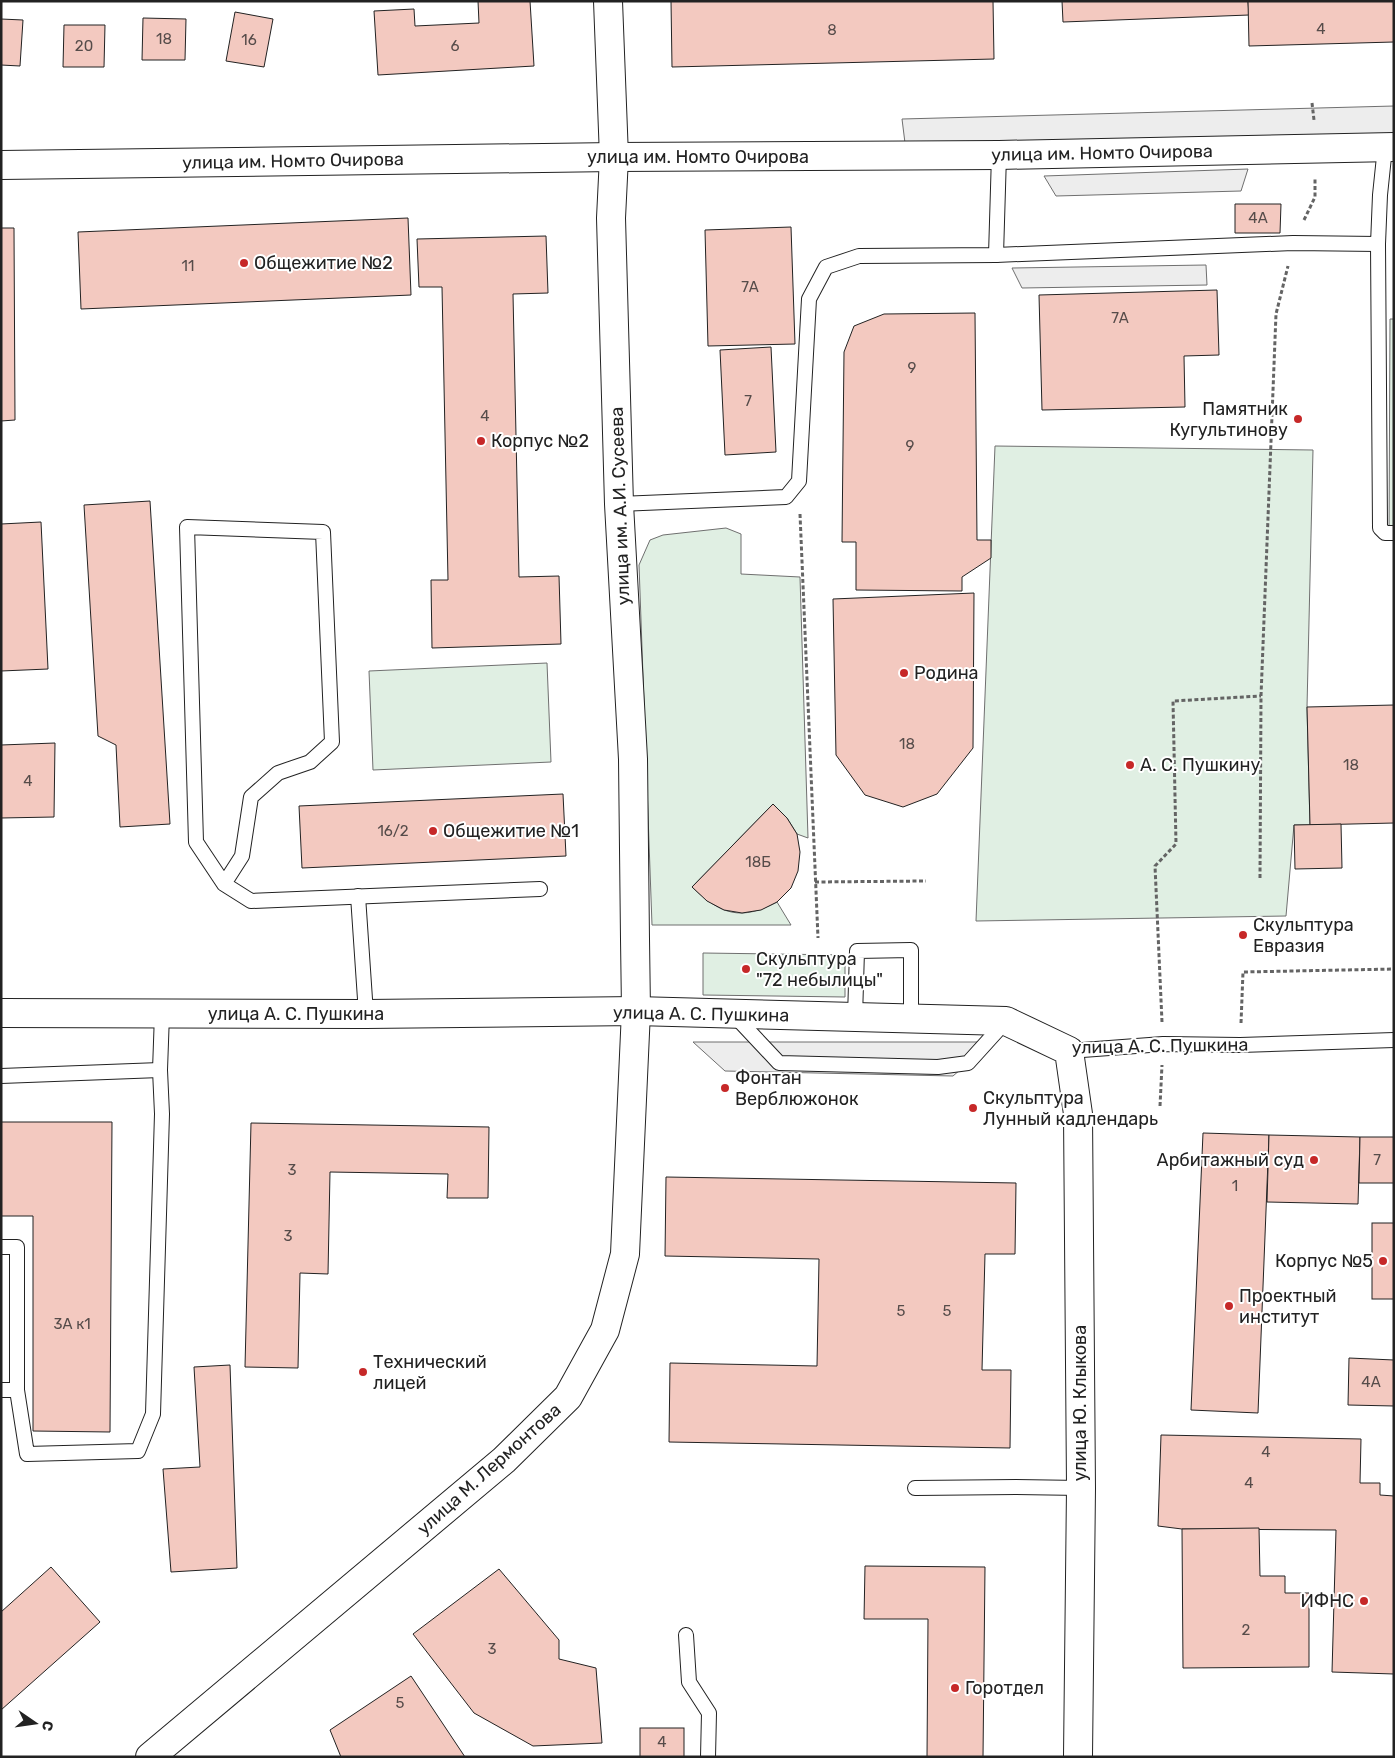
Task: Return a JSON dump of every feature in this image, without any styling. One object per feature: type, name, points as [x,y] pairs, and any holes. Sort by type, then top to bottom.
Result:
[{"type":"street","name":"улица им. А.И. Сусеева","points":[[608,1],[614,157],[611,218],[619,504],[633,759],[636,1011]]},
{"type":"street","name":"улица им. Номто Очирова","points":[[1,165],[614,157],[999,155],[1389,147]]},
{"type":"street","name":"улица А. С. Пушкина","points":[[1,1013],[366,1014],[636,1011],[911,1018],[1006,1022],[1069,1051]]},
{"type":"street","name":"улица М. Лермонтова","points":[[150,1757],[504,1460],[568,1397],[605,1330],[625,1254],[636,1011]]},
{"type":"street","name":"улица Ю. Клыкова","points":[[1069,1051],[1078,1114],[1081,1488],[1078,1757]]},
{"type":"lane","points":[[1389,147],[1380,195],[1378,244],[1380,528],[1384,533],[1394,533]]},
{"type":"lane","points":[[996,255],[999,155]]},
{"type":"lane","points":[[619,504],[786,497],[799,482],[809,300],[826,266],[859,256],[996,255],[1293,243],[1378,244]]},
{"type":"lane","points":[[224,884],[242,856],[251,797],[278,774],[310,762],[332,742],[323,532],[187,527],[196,842],[224,884],[252,901],[540,889]]},
{"type":"lane","points":[[358,896],[366,1014]]},
{"type":"lane","points":[[855,1017],[857,951],[911,950],[911,1018]]},
{"type":"lane","points":[[1,1247],[17,1247],[17,1390],[28,1454],[138,1451],[153,1414],[162,1114],[160,1070],[162,1014]]},
{"type":"lane","points":[[733,1014],[779,1063],[809,1064],[938,1067],[968,1063],[1006,1022]]},
{"type":"lane","name":"улица А. С. Пушкина","points":[[1069,1051],[1163,1044],[1240,1045],[1394,1040]]},
{"type":"lane","points":[[1,1076],[160,1070]]},
{"type":"lane","points":[[1,1390],[17,1390]]},
{"type":"lane","points":[[915,1488],[1016,1486],[1081,1488]]},
{"type":"lane","points":[[686,1635],[689,1682],[709,1713],[708,1757]]},
{"type":"path","points":[[1260,878],[1261,696],[1276,314],[1293,243],[1315,197],[1316,149],[1312,103]]},
{"type":"path","points":[[799,482],[818,938]]},
{"type":"path","points":[[1160,1106],[1163,1044],[1156,866],[1176,844],[1173,701],[1261,696]]},
{"type":"path","points":[[816,882],[926,881]]},
{"type":"path","points":[[1240,1045],[1243,972],[1394,969]]},
{"type":"green space","points":[[1390,319],[1394,319],[1394,539],[1389,539]]},
{"type":"green space","points":[[995,446],[1313,450],[1307,707],[1310,825],[1294,825],[1286,916],[976,921]]},
{"type":"green space","points":[[726,528],[741,534],[741,574],[800,577],[808,838],[797,834],[787,818],[773,804],[692,887],[712,904],[732,912],[753,912],[777,902],[791,925],[652,925],[639,565],[650,540],[663,535]]},
{"type":"green space","points":[[547,663],[551,762],[373,770],[369,671]]},
{"type":"green space","points":[[703,953],[845,955],[845,997],[703,995]]},
{"type":"shaded area","points":[[1394,106],[1394,135],[905,143],[902,119]]},
{"type":"shaded area","points":[[1248,169],[1241,191],[1056,196],[1044,176]]},
{"type":"shaded area","points":[[1206,265],[1207,285],[1022,288],[1012,268]]},
{"type":"shaded area","points":[[693,1042],[992,1042],[953,1076],[725,1071]]},
{"type":"building","points":[[478,1],[530,1],[534,66],[378,75],[374,11],[414,9],[415,26],[479,23]]},
{"type":"building","points":[[671,1],[993,1],[994,59],[672,67]]},
{"type":"building","points":[[1062,1],[1248,1],[1249,15],[1063,22]]},
{"type":"building","points":[[1248,1],[1394,1],[1394,42],[1249,46]]},
{"type":"building","points":[[235,12],[273,19],[264,67],[226,61]]},
{"type":"building","points":[[143,18],[186,19],[185,60],[142,60]]},
{"type":"building","points":[[1,19],[23,20],[20,66],[1,65]]},
{"type":"building","points":[[64,25],[105,25],[104,67],[63,67]]},
{"type":"building","points":[[1235,204],[1281,204],[1280,233],[1235,233]]},
{"type":"building","name":"Общежитие №2","points":[[408,218],[411,295],[81,309],[78,232]]},
{"type":"building","points":[[791,227],[795,344],[708,346],[705,230]]},
{"type":"building","points":[[1,228],[14,228],[15,420],[1,421]]},
{"type":"building","name":"Корпус №2","points":[[546,236],[548,293],[513,294],[519,577],[559,576],[561,644],[432,648],[431,580],[448,580],[442,287],[419,287],[417,239]]},
{"type":"building","points":[[1217,290],[1219,355],[1184,356],[1185,407],[1042,410],[1039,295]]},
{"type":"building","points":[[975,313],[977,540],[991,540],[991,558],[962,577],[962,591],[856,590],[856,542],[842,542],[844,352],[854,326],[884,314]]},
{"type":"building","points":[[771,347],[776,452],[725,455],[720,350]]},
{"type":"building","points":[[150,501],[170,824],[120,827],[116,745],[98,736],[84,505]]},
{"type":"building","points":[[41,522],[48,669],[1,671],[1,524]]},
{"type":"building","name":"Родина","points":[[974,593],[973,748],[937,794],[903,807],[865,795],[836,755],[833,599]]},
{"type":"building","points":[[1394,705],[1394,823],[1310,825],[1307,707]]},
{"type":"building","points":[[55,743],[54,817],[1,818],[1,745]]},
{"type":"building","name":"Общежитие №1","points":[[563,794],[566,856],[302,868],[299,806]]},
{"type":"building","points":[[773,804],[787,818],[797,834],[800,852],[798,871],[791,888],[777,902],[761,910],[742,913],[724,910],[707,901],[692,887]]},
{"type":"building","points":[[1341,824],[1342,868],[1295,869],[1294,825]]},
{"type":"building","points":[[1,1122],[112,1122],[110,1432],[33,1431],[33,1216],[1,1216]]},
{"type":"building","points":[[251,1123],[489,1127],[488,1198],[447,1198],[448,1174],[330,1172],[328,1274],[300,1273],[298,1368],[245,1367]]},
{"type":"building","name":"Проектный институт","points":[[1203,1133],[1269,1135],[1258,1413],[1191,1410]]},
{"type":"building","name":"Арбитажный суд","points":[[1269,1135],[1360,1137],[1358,1204],[1267,1202]]},
{"type":"building","points":[[1360,1137],[1394,1137],[1394,1183],[1359,1183]]},
{"type":"building","points":[[666,1177],[1016,1183],[1015,1254],[985,1254],[982,1370],[1011,1370],[1010,1448],[669,1442],[670,1363],[817,1366],[819,1259],[665,1256]]},
{"type":"building","name":"Корпус №5","points":[[1372,1223],[1394,1223],[1394,1299],[1372,1299]]},
{"type":"building","points":[[1349,1358],[1394,1360],[1394,1406],[1348,1405]]},
{"type":"building","points":[[230,1365],[237,1568],[171,1572],[163,1469],[200,1467],[194,1367]]},
{"type":"building","name":"ИФНС","points":[[1161,1435],[1361,1439],[1360,1483],[1380,1483],[1380,1495],[1394,1496],[1394,1674],[1332,1672],[1336,1530],[1182,1529],[1158,1526]]},
{"type":"building","points":[[1259,1528],[1260,1576],[1285,1576],[1285,1593],[1309,1593],[1309,1667],[1183,1668],[1182,1529]]},
{"type":"building","name":"Горотдел","points":[[865,1566],[985,1567],[983,1757],[927,1757],[928,1619],[864,1619]]},
{"type":"building","points":[[51,1567],[100,1622],[1,1710],[1,1612]]},
{"type":"building","points":[[499,1569],[559,1640],[559,1659],[596,1668],[602,1743],[533,1746],[474,1713],[413,1634]]},
{"type":"building","points":[[411,1676],[465,1757],[341,1757],[330,1730]]},
{"type":"building","points":[[640,1728],[684,1728],[684,1757],[640,1757]]},
{"type":"place","name":"Общежитие №2","points":[[244,263]]},
{"type":"place","name":"Памятник Кугультинову","points":[[1298,419]]},
{"type":"place","name":"Корпус №2","points":[[481,441]]},
{"type":"place","name":"Родина","points":[[904,673]]},
{"type":"place","name":"А. С. Пушкину","points":[[1130,765]]},
{"type":"place","name":"Общежитие №1","points":[[433,831]]},
{"type":"place","name":"Скульптура Евразия","points":[[1243,935]]},
{"type":"place","name":"Скульптура \"72 небылицы\"","points":[[746,969]]},
{"type":"place","name":"Фонтан Верблюжонок","points":[[725,1088]]},
{"type":"place","name":"Скульптура Лунный кадлендарь","points":[[973,1108]]},
{"type":"place","name":"Арбитажный суд","points":[[1314,1160]]},
{"type":"place","name":"Корпус №5","points":[[1383,1261]]},
{"type":"place","name":"Проектный институт","points":[[1229,1306]]},
{"type":"place","name":"Технический лицей","points":[[363,1372]]},
{"type":"place","name":"ИФНС","points":[[1364,1601]]},
{"type":"place","name":"Горотдел","points":[[955,1688]]}]
